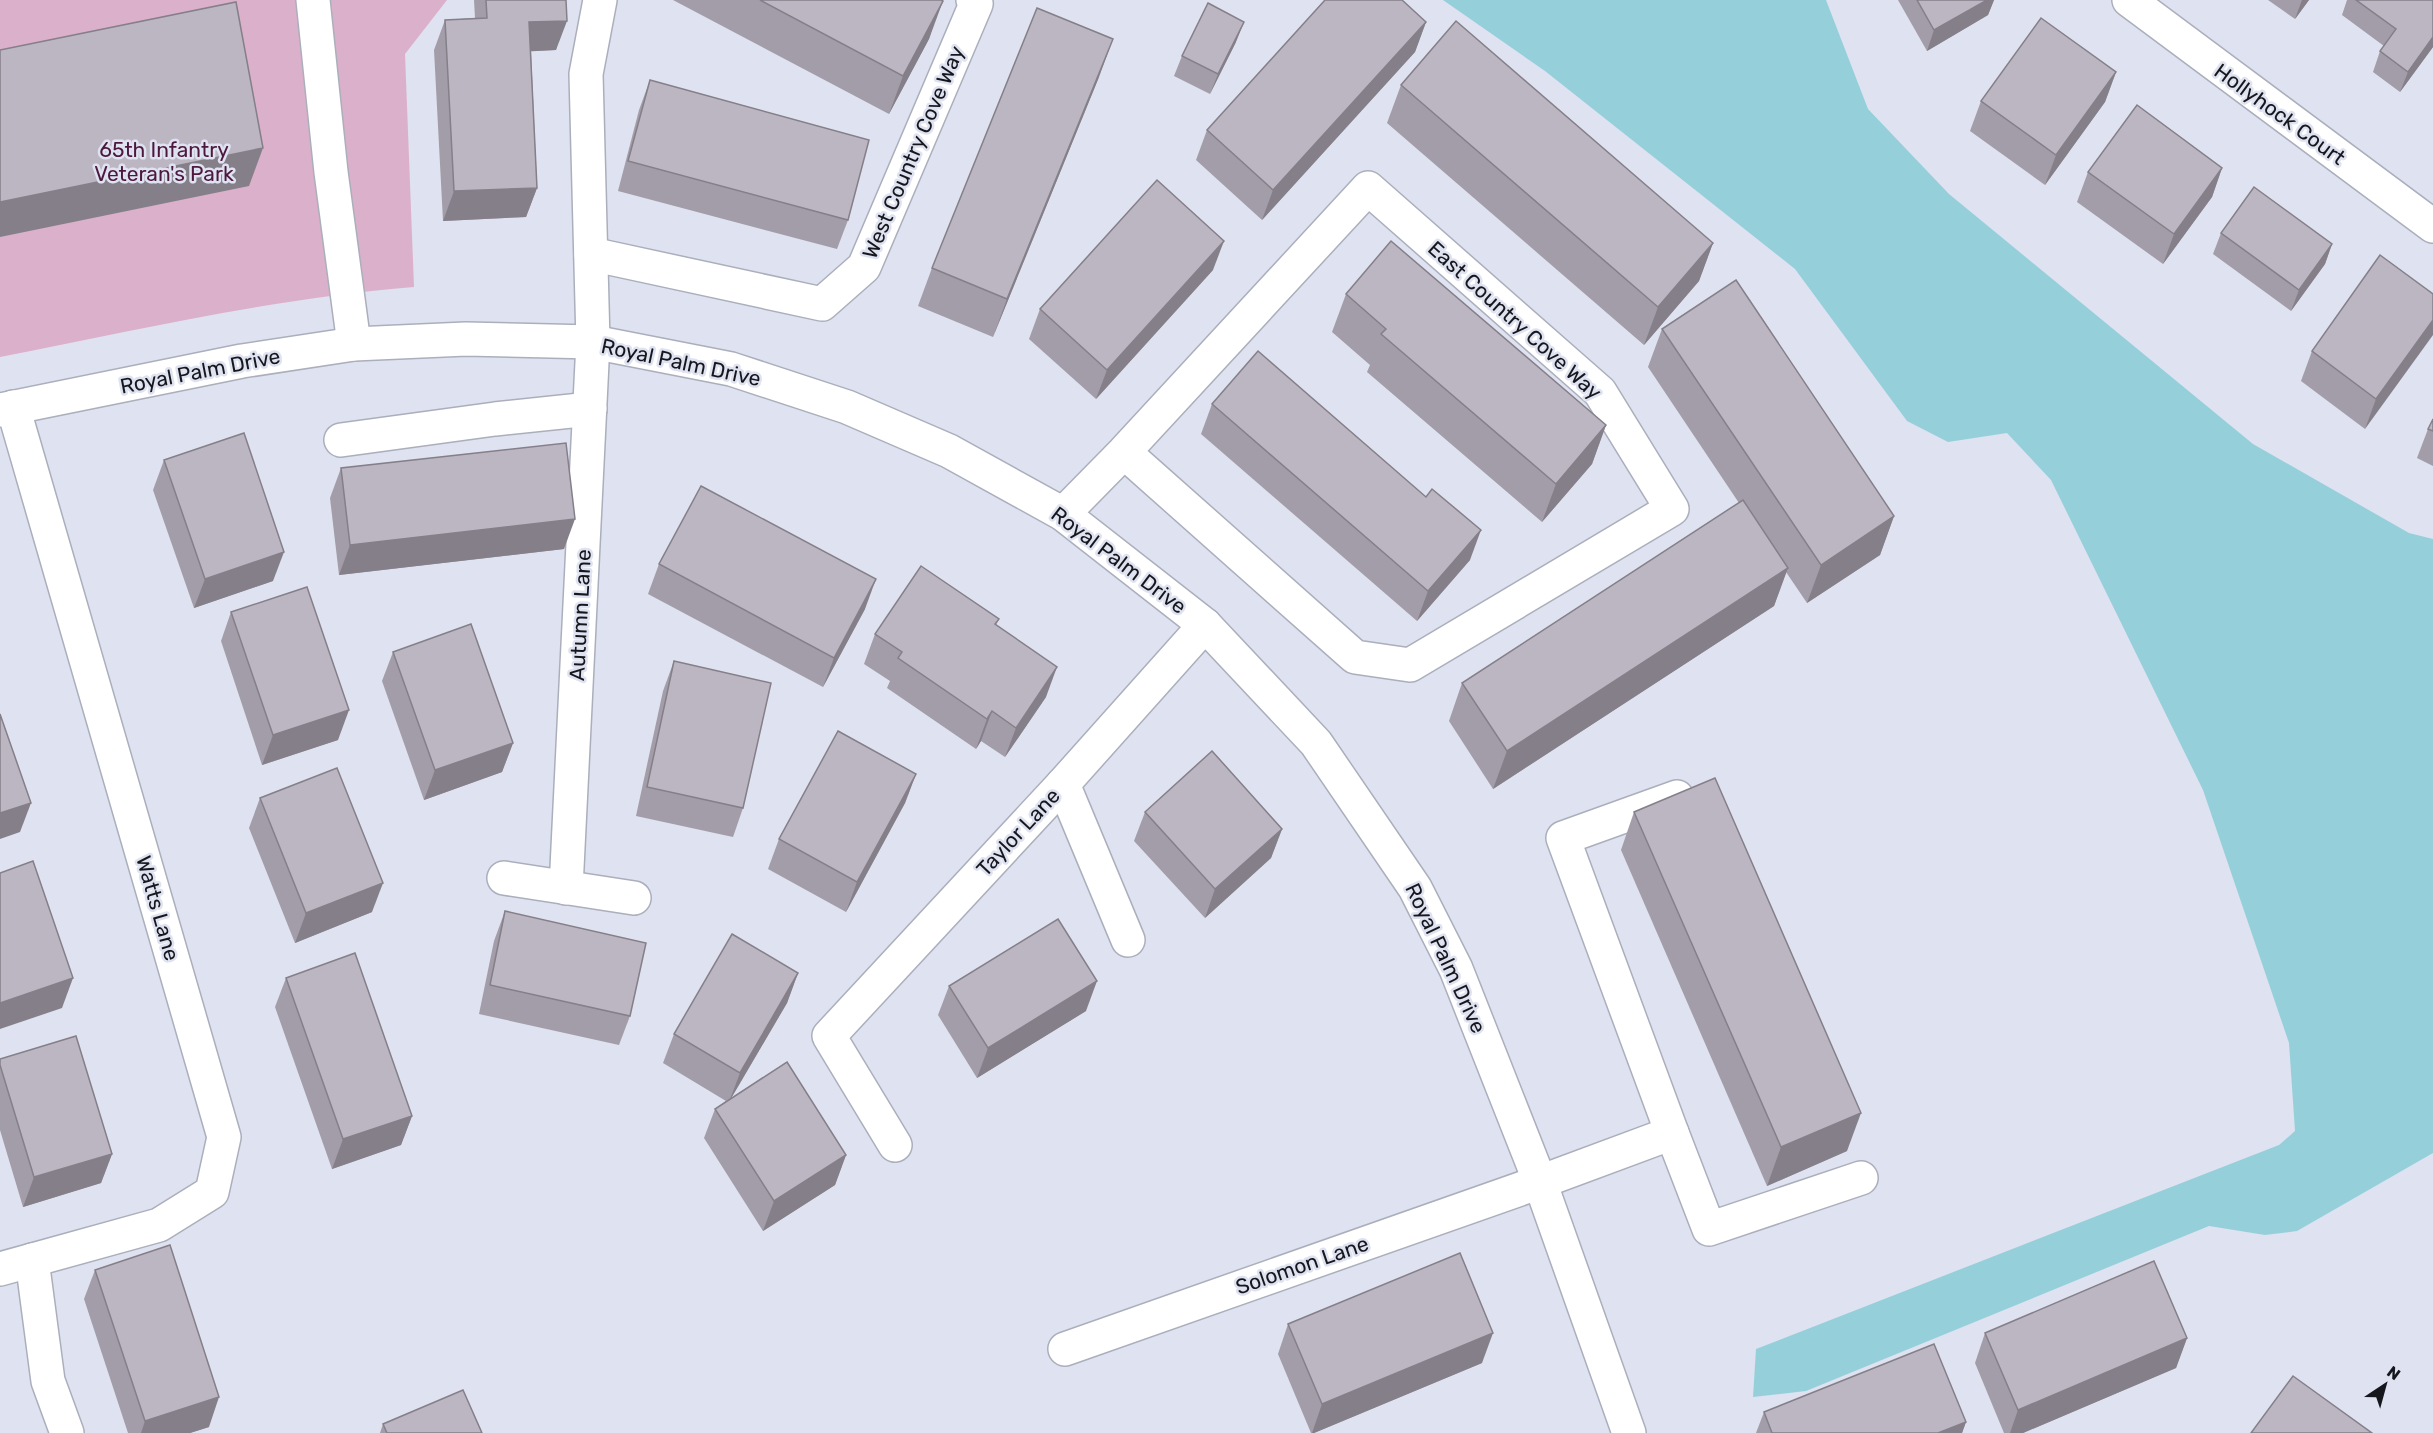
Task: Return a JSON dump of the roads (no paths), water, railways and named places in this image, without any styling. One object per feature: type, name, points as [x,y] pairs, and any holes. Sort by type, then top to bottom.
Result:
[{"type":"street","points":[[313,0],[331,172],[354,344]]},
{"type":"street","points":[[593,342],[586,74],[600,0]]},
{"type":"street","name":"West Country Cove Way","points":[[591,254],[822,304],[864,267],[976,4],[973,0]]},
{"type":"street","name":"Hollyhock Court","points":[[2129,0],[2433,226]]},
{"type":"street","name":"East Country Cove Way","points":[[1063,514],[1125,452],[1368,188],[1600,392],[1672,509],[1410,665],[1355,657],[1125,452]]},
{"type":"street","name":"Royal Palm Drive","points":[[7,408],[242,361],[354,344],[466,339],[593,342],[731,369],[847,407],[949,451],[1063,514],[1205,625],[1316,743],[1416,888],[1456,969],[1540,1182],[1629,1433]]},
{"type":"street","name":"Autumn Lane","points":[[566,888],[593,342]]},
{"type":"street","name":"Watts Lane","points":[[0,1269],[159,1225],[212,1192],[224,1137],[7,408]]},
{"type":"street","points":[[340,440],[495,418],[590,409]]},
{"type":"street","name":"Taylor Lane","points":[[895,1145],[829,1036],[1063,784],[1205,625]]},
{"type":"street","points":[[1063,784],[1128,940]]},
{"type":"street","points":[[1695,791],[1563,838],[1709,1229],[1861,1178]]},
{"type":"street","points":[[504,878],[634,898]]},
{"type":"street","name":"Solomon Lane","points":[[1065,1349],[1540,1182],[1672,1133]]},
{"type":"street","points":[[32,1260],[48,1381],[67,1433]]},
{"type":"water","points":[[1443,0],[1826,0],[1868,109],[1949,194],[2253,444],[2409,533],[2433,539],[2433,1153],[2297,1231],[2265,1235],[2209,1226],[1806,1391],[1753,1397],[1756,1349],[2279,1145],[2295,1131],[2289,1043],[2203,790],[2051,480],[2007,433],[1948,442],[1907,421],[1795,269],[1545,71]]},
{"type":"park label","name":"65th Infantry Veteran's Park","points":[[164,161]]}]
